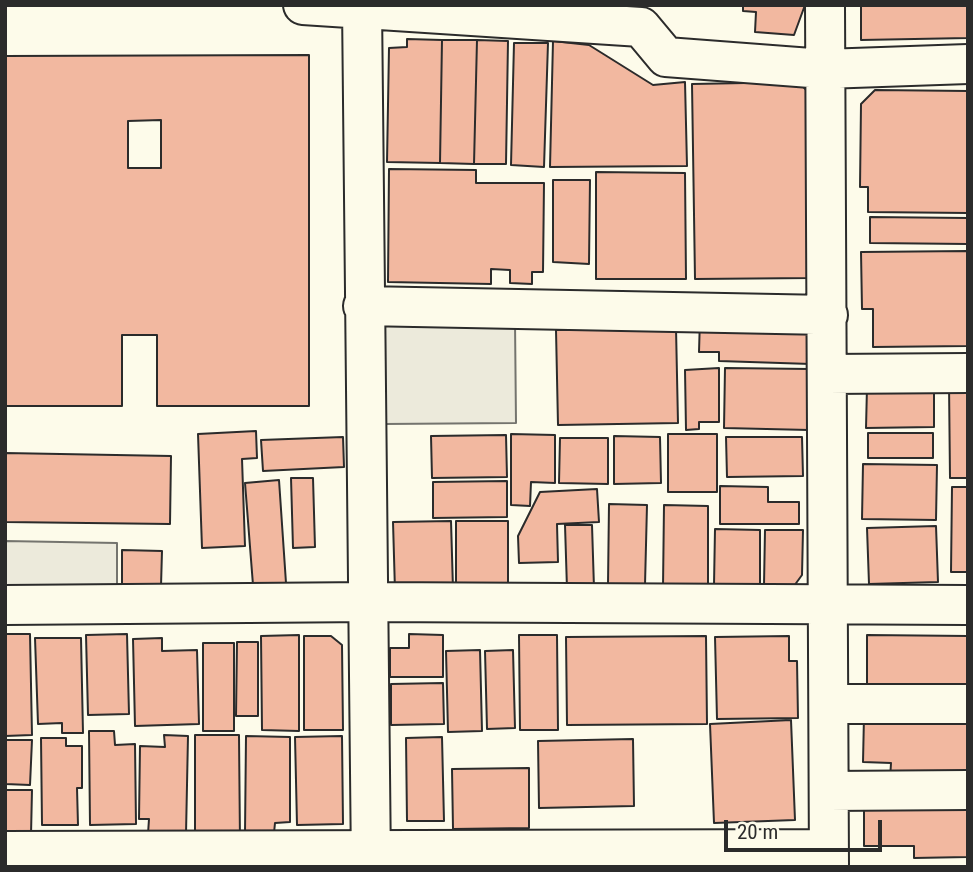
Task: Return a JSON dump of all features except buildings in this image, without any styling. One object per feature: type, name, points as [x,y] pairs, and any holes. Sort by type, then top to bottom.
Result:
[{"type":"street","points":[[303,5],[649,16],[666,57],[824,69],[968,64]]},
{"type":"street","points":[[5,851],[371,859],[829,858],[825,5]]},
{"type":"street","points":[[362,7],[363,306],[370,602],[371,859]]},
{"type":"street","points":[[363,306],[828,314]]},
{"type":"street","points":[[828,374],[968,373]]},
{"type":"street","points":[[5,605],[370,602],[968,605]]},
{"type":"street","points":[[829,704],[968,704]]},
{"type":"street","points":[[829,791],[968,790]]},
{"type":"shaded area","points":[[515,321],[516,423],[384,424],[382,323]]},
{"type":"shaded area","points":[[5,541],[117,543],[117,588],[5,586]]}]
